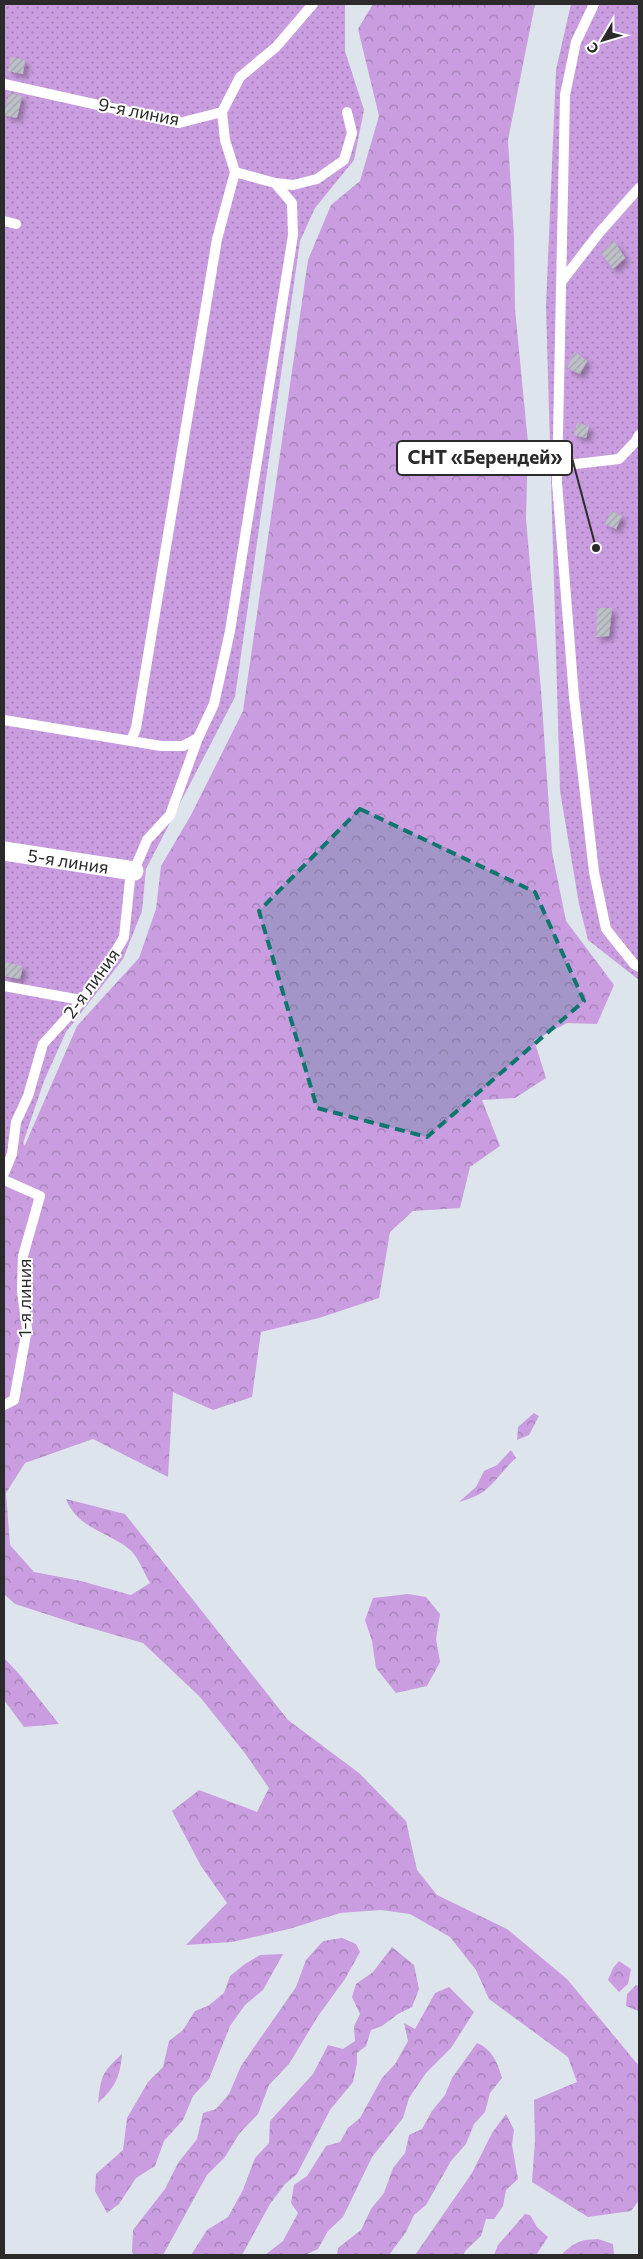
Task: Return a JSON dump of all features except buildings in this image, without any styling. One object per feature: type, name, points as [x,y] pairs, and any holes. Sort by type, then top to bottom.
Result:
[{"type":"street","name":"5-я линия","points":[[4,851],[134,871]]},
{"type":"lane","points":[[131,741],[136,728],[217,239],[235,172],[224,140],[222,112],[240,77],[276,47],[313,4]]},
{"type":"lane","points":[[594,4],[576,42],[565,95],[557,483],[574,697],[594,872],[606,928],[634,964],[639,967]]},
{"type":"lane","name":"9-я линия","points":[[4,84],[179,122],[222,112]]},
{"type":"lane","points":[[235,172],[275,183],[293,185],[317,179],[344,160],[352,133],[347,112]]},
{"type":"lane","name":"2-я линия","points":[[4,1173],[12,1154],[9,1135],[28,1096],[43,1044],[105,970],[124,937],[130,880],[147,840],[170,815],[198,738],[214,704],[230,631],[293,235],[292,203],[275,183]]},
{"type":"lane","points":[[562,281],[639,188]]},
{"type":"lane","points":[[4,221],[16,224]]},
{"type":"lane","points":[[558,466],[619,459],[636,441],[639,435]]},
{"type":"lane","points":[[4,720],[161,746],[183,746],[198,738]]},
{"type":"lane","points":[[4,986],[81,1000]]},
{"type":"lane","name":"1-я линия","points":[[4,1180],[40,1196],[23,1256],[22,1291],[27,1329],[14,1400],[4,1405]]},
{"type":"highlighted area","points":[[360,809],[535,892],[584,1001],[427,1137],[317,1108],[259,911]]},
{"type":"green space","points":[[4,4],[345,4],[345,51],[364,110],[354,160],[315,208],[300,241],[235,697],[146,869],[142,911],[123,959],[66,1032],[44,1081],[23,1143],[51,1185],[4,1421]]},
{"type":"green space","points":[[373,4],[535,4],[508,140],[514,237],[515,309],[528,443],[526,519],[541,690],[552,852],[566,921],[614,985],[597,1024],[567,1023],[534,1040],[546,1078],[515,1098],[482,1100],[500,1146],[470,1167],[460,1208],[413,1211],[390,1232],[379,1298],[319,1318],[261,1332],[252,1397],[213,1410],[173,1392],[168,1477],[93,1439],[25,1463],[6,1493],[10,1545],[34,1572],[81,1581],[131,1595],[150,1583],[135,1556],[121,1543],[85,1523],[71,1509],[66,1499],[125,1514],[288,1720],[359,1773],[406,1821],[417,1870],[437,1895],[507,1929],[567,1979],[639,2066],[639,2200],[631,2211],[588,2217],[532,2182],[535,2141],[534,2100],[577,2082],[568,2057],[489,1999],[476,1970],[450,1937],[410,1914],[381,1910],[340,1913],[289,1929],[232,1942],[186,1945],[227,1903],[201,1866],[172,1811],[199,1790],[257,1812],[269,1788],[244,1752],[200,1697],[143,1643],[15,1604],[4,1594],[4,1193],[77,1026],[139,958],[156,909],[161,866],[191,815],[243,711],[308,260],[331,205],[360,181],[379,116],[358,29]]},
{"type":"green space","points":[[571,4],[639,4],[639,980],[588,940],[579,904],[560,791],[546,306],[556,70]]},
{"type":"green space","points":[[534,1413],[539,1416],[529,1435],[517,1440],[518,1427]]},
{"type":"green space","points":[[511,1450],[516,1458],[493,1483],[478,1495],[459,1502],[476,1487],[484,1471],[497,1465]]},
{"type":"green space","points":[[408,1594],[426,1597],[440,1614],[436,1639],[440,1662],[427,1686],[396,1693],[376,1668],[372,1641],[365,1620],[373,1598]]},
{"type":"green space","points":[[4,1658],[59,1724],[24,1727],[4,1700]]},
{"type":"green space","points":[[342,1938],[356,1944],[360,1952],[345,1979],[318,2016],[289,2064],[269,2085],[258,2114],[239,2134],[225,2157],[207,2175],[163,2255],[134,2255],[132,2252],[133,2230],[165,2189],[178,2163],[197,2139],[203,2113],[216,2109],[229,2094],[241,2066],[296,1987],[306,1960],[323,1941]]},
{"type":"green space","points":[[392,1947],[414,1965],[419,1989],[412,2007],[398,2014],[382,2026],[371,2030],[366,2046],[357,2053],[353,2082],[330,2110],[297,2174],[285,2184],[270,2204],[242,2255],[191,2255],[207,2230],[228,2217],[243,2190],[255,2158],[269,2143],[270,2121],[313,2074],[328,2045],[343,2049],[355,2041],[354,2026],[360,2014],[352,1997],[356,1984],[373,1972]]},
{"type":"green space","points":[[283,1954],[263,1990],[245,2005],[230,2026],[209,2079],[193,2096],[183,2120],[164,2141],[155,2166],[136,2178],[119,2204],[107,2213],[95,2191],[96,2174],[123,2150],[127,2118],[148,2082],[163,2067],[169,2041],[183,2030],[195,2011],[208,2006],[224,1993],[230,1976],[245,1964],[260,1955]]},
{"type":"green space","points":[[619,1961],[631,1969],[628,1984],[619,1992],[608,1980],[613,1968]]},
{"type":"green space","points":[[636,1985],[639,1986],[638,2011],[626,2006],[627,1994]]},
{"type":"green space","points":[[449,1987],[474,2012],[451,2048],[426,2073],[409,2098],[403,2118],[372,2157],[343,2217],[328,2231],[318,2249],[305,2255],[265,2255],[283,2241],[298,2213],[291,2203],[294,2185],[307,2176],[326,2146],[340,2142],[348,2128],[360,2118],[382,2078],[395,2064],[408,2041],[404,2023],[415,2029],[435,1993]]},
{"type":"green space","points":[[477,2043],[487,2049],[494,2057],[502,2078],[490,2093],[485,2112],[474,2124],[466,2144],[451,2161],[426,2205],[414,2215],[406,2232],[389,2255],[337,2255],[338,2248],[361,2230],[371,2209],[384,2193],[393,2168],[405,2153],[409,2135],[422,2129],[432,2111],[445,2095],[452,2078]]},
{"type":"green space","points":[[122,2054],[116,2082],[98,2103],[100,2086],[106,2070]]},
{"type":"green space","points":[[506,2114],[514,2130],[512,2145],[518,2179],[506,2190],[503,2206],[494,2219],[486,2219],[481,2236],[463,2255],[415,2255],[472,2173],[492,2133]]},
{"type":"green space","points":[[525,2214],[530,2215],[537,2227],[548,2237],[536,2255],[494,2255],[498,2245]]},
{"type":"green space","points":[[598,2239],[613,2244],[614,2255],[561,2255],[578,2242]]},
{"type":"place","name":"СНТ «Берендей»","points":[[596,548]]}]
